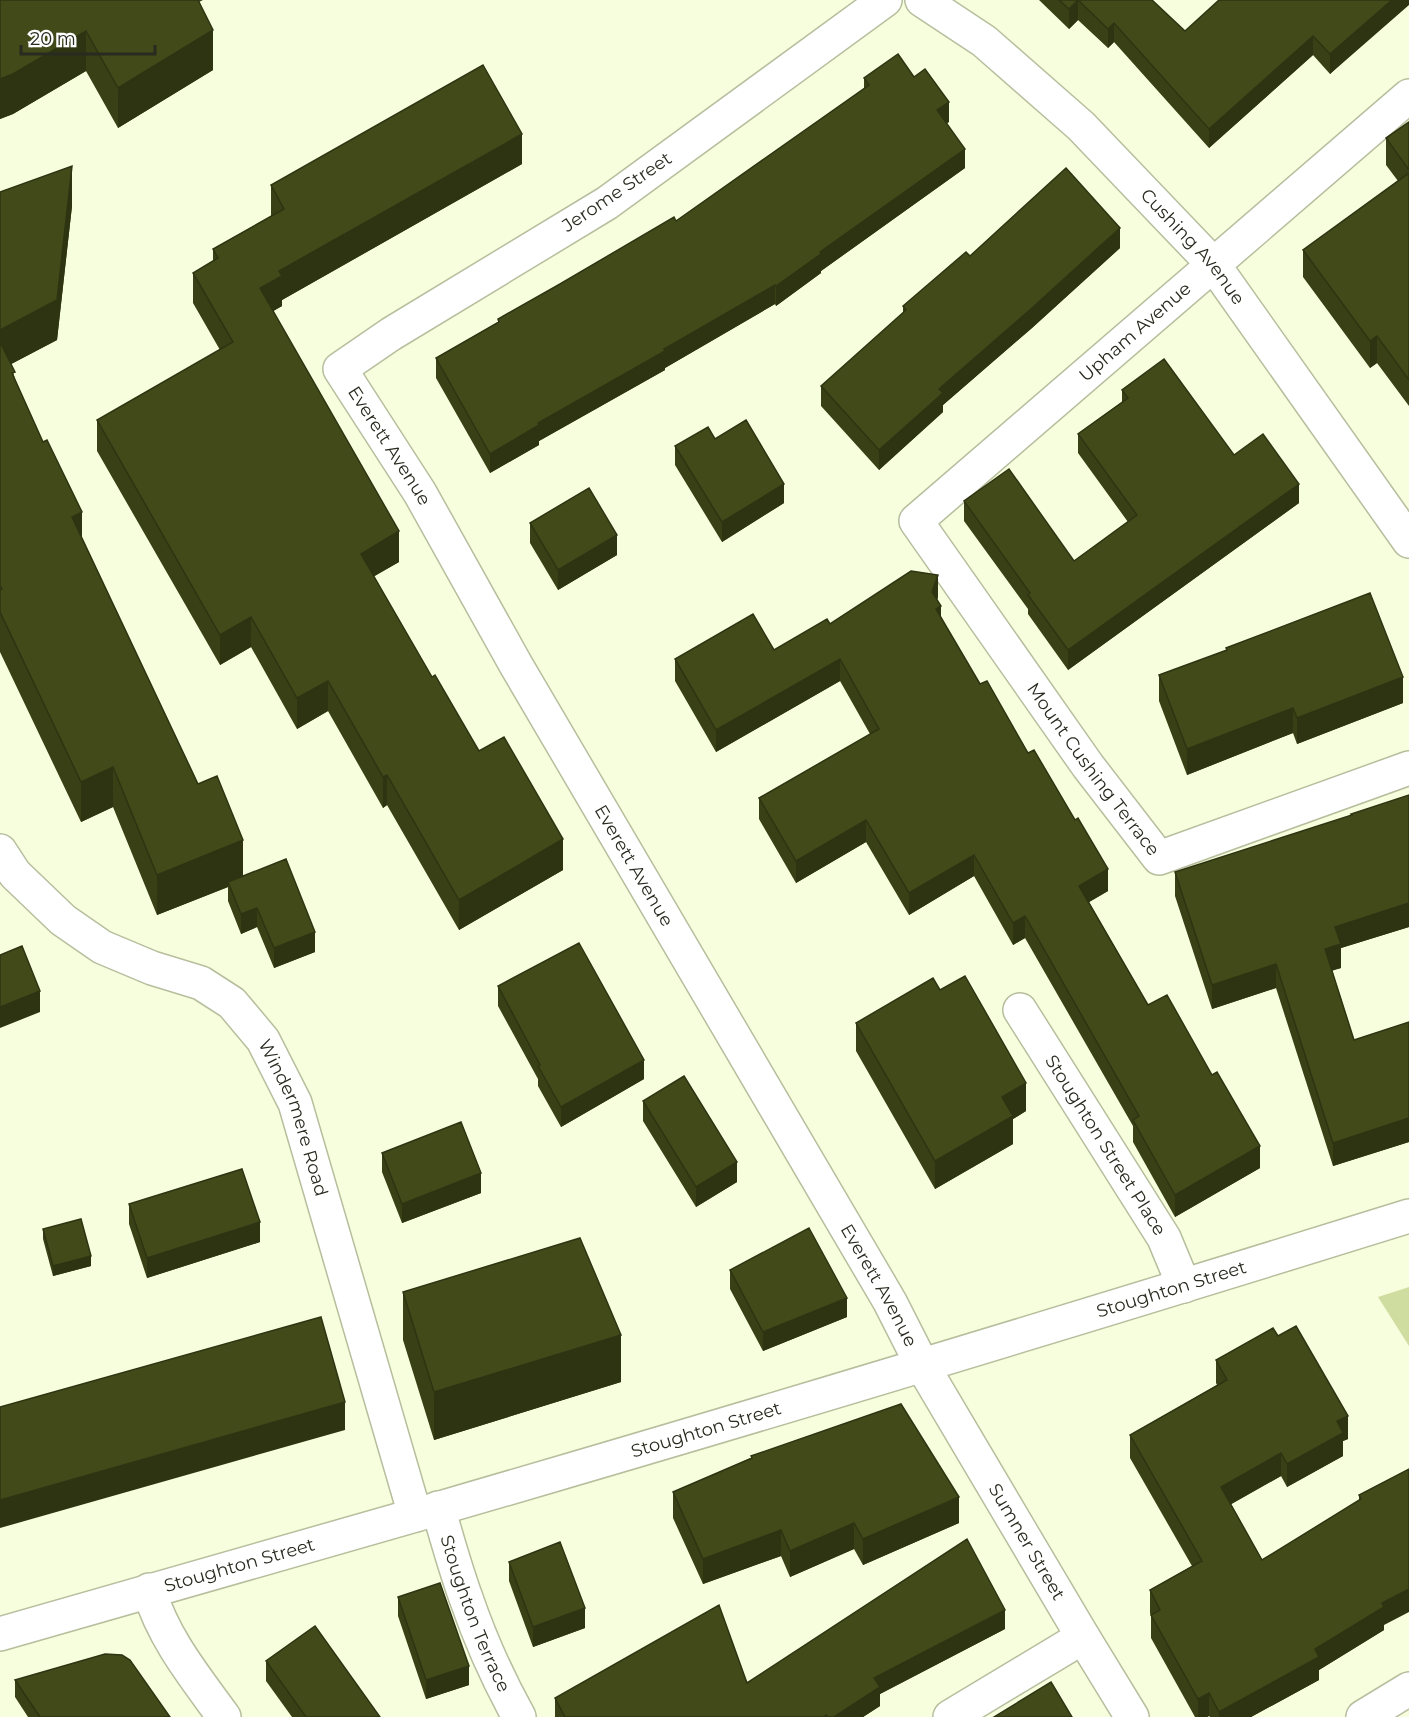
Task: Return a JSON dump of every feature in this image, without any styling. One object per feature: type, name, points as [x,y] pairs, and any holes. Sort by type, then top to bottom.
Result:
[{"type":"street","name":"Jerome Street","points":[[340,369],[391,334],[607,203],[885,0]]},
{"type":"street","name":"Cushing Avenue","points":[[922,0],[984,41],[1081,126],[1213,264],[1409,541]]},
{"type":"street","name":"Upham Avenue","points":[[916,521],[1409,96]]},
{"type":"street","name":"Everett Avenue","points":[[340,369],[420,493],[522,675],[890,1302],[922,1365]]},
{"type":"street","name":"Mount Cushing Terrace","points":[[916,521],[1088,766],[1159,858],[1409,768]]},
{"type":"street","name":"Windermere Road","points":[[0,851],[15,874],[63,920],[102,947],[152,968],[201,983],[232,1003],[263,1040],[295,1103],[426,1512]]},
{"type":"street","name":"Stoughton Street Place","points":[[1020,1010],[1164,1238],[1184,1286]]},
{"type":"street","name":"Stoughton Street","points":[[0,1634],[426,1512],[922,1365],[1409,1216]]},
{"type":"street","name":"Sumner Street","points":[[922,1365],[1132,1717]]},
{"type":"street","name":"Stoughton Terrace","points":[[426,1512],[501,1684],[519,1717]]},
{"type":"street","points":[[149,1590],[155,1611],[171,1640],[224,1717]]},
{"type":"street","points":[[950,1717],[1083,1637]]},
{"type":"street","points":[[1363,1717],[1409,1689]]},
{"type":"green space","points":[[1409,1287],[1409,1346],[1378,1297]]},
{"type":"building","points":[[0,0],[198,0],[213,30],[118,88],[86,31],[13,74],[0,79]]},
{"type":"building","points":[[1059,0],[1078,0],[1069,9]]},
{"type":"building","points":[[1078,0],[1152,0],[1185,31],[1219,0],[1392,0],[1330,54],[1313,36],[1209,129],[1114,23],[1108,29]]},
{"type":"building","points":[[898,54],[914,77],[925,69],[949,102],[937,110],[965,149],[776,286],[538,423],[539,425],[490,454],[436,358],[499,322],[498,319],[674,217],[676,221],[869,85],[864,78]]},
{"type":"building","points":[[483,65],[522,134],[279,271],[282,276],[260,288],[399,531],[361,554],[432,677],[435,675],[479,751],[504,737],[563,839],[459,900],[387,775],[383,777],[328,681],[297,698],[251,617],[220,635],[97,420],[233,342],[193,273],[218,258],[213,249],[284,209],[271,185]]},
{"type":"building","points":[[1409,122],[1409,170],[1386,138]]},
{"type":"building","points":[[72,166],[57,300],[0,330],[0,192]]},
{"type":"building","points":[[1066,168],[1120,228],[939,389],[943,393],[879,450],[821,386],[906,310],[903,306],[966,252],[970,256]]},
{"type":"building","points":[[1409,173],[1409,380],[1377,336],[1370,341],[1303,250]]},
{"type":"building","points":[[0,342],[15,372],[12,373],[43,442],[47,440],[82,512],[72,517],[198,784],[217,776],[243,840],[157,875],[113,767],[81,782],[0,612],[0,590],[2,589],[0,586]]},
{"type":"building","points":[[1164,359],[1234,455],[1263,434],[1299,484],[1068,650],[964,501],[1009,469],[1074,561],[1137,515],[1078,434],[1128,398],[1122,390]]},
{"type":"building","points":[[746,420],[784,484],[722,522],[675,446],[708,427],[715,439]]},
{"type":"building","points":[[589,488],[617,535],[558,570],[530,523]]},
{"type":"building","points":[[911,571],[938,575],[932,592],[941,606],[936,609],[980,684],[987,681],[1028,753],[1034,750],[1075,820],[1078,818],[1108,869],[1079,886],[1148,1005],[1167,995],[1212,1075],[1217,1072],[1260,1146],[1175,1195],[1133,1120],[1139,1116],[1025,916],[1013,923],[974,855],[909,893],[866,820],[796,861],[759,798],[879,729],[840,659],[716,730],[675,659],[753,614],[774,650],[827,619],[830,624]]},
{"type":"building","points":[[1370,593],[1403,677],[1297,718],[1293,708],[1187,749],[1159,675]]},
{"type":"building","points":[[1409,795],[1409,903],[1335,927],[1341,944],[1325,949],[1354,1040],[1409,1022],[1409,1118],[1333,1143],[1276,964],[1212,985],[1175,872]]},
{"type":"building","points":[[286,859],[315,932],[274,948],[257,908],[241,914],[228,882]]},
{"type":"building","points":[[579,943],[644,1060],[561,1107],[498,986]]},
{"type":"building","points":[[22,946],[40,991],[0,1007],[0,955]]},
{"type":"building","points":[[965,976],[1026,1083],[1002,1097],[1013,1116],[935,1161],[856,1023],[933,978],[940,990]]},
{"type":"building","points":[[684,1076],[737,1162],[696,1187],[643,1101]]},
{"type":"building","points":[[461,1122],[481,1173],[402,1204],[382,1153]]},
{"type":"building","points":[[242,1169],[260,1222],[147,1258],[129,1204]]},
{"type":"building","points":[[81,1219],[91,1256],[53,1266],[43,1229]]},
{"type":"building","points":[[809,1228],[847,1298],[763,1332],[730,1270]]},
{"type":"building","points":[[580,1238],[621,1335],[434,1392],[403,1292]]},
{"type":"building","points":[[321,1317],[345,1402],[0,1500],[0,1407]]},
{"type":"building","points":[[1296,1326],[1348,1416],[1337,1421],[1343,1433],[1287,1464],[1281,1453],[1221,1487],[1262,1560],[1361,1499],[1359,1495],[1409,1469],[1409,1589],[1382,1603],[1384,1607],[1315,1649],[1319,1657],[1219,1712],[1209,1693],[1198,1699],[1151,1615],[1160,1610],[1150,1590],[1202,1561],[1130,1435],[1227,1380],[1216,1360],[1273,1328],[1278,1336]]},
{"type":"building","points":[[901,1404],[959,1497],[863,1539],[854,1523],[790,1551],[781,1530],[703,1559],[673,1492],[752,1458],[751,1456]]},
{"type":"building","points":[[967,1539],[1005,1610],[874,1678],[880,1687],[834,1717],[826,1715],[824,1717],[565,1717],[555,1698],[719,1605],[747,1683]]},
{"type":"building","points":[[560,1542],[585,1608],[533,1627],[509,1562]]},
{"type":"building","points":[[440,1583],[469,1666],[426,1680],[398,1597]]},
{"type":"building","points":[[315,1626],[380,1717],[306,1717],[266,1661]]},
{"type":"building","points":[[105,1654],[122,1655],[130,1660],[170,1717],[40,1717],[15,1680]]},
{"type":"building","points":[[1051,1682],[1072,1717],[994,1717]]}]
